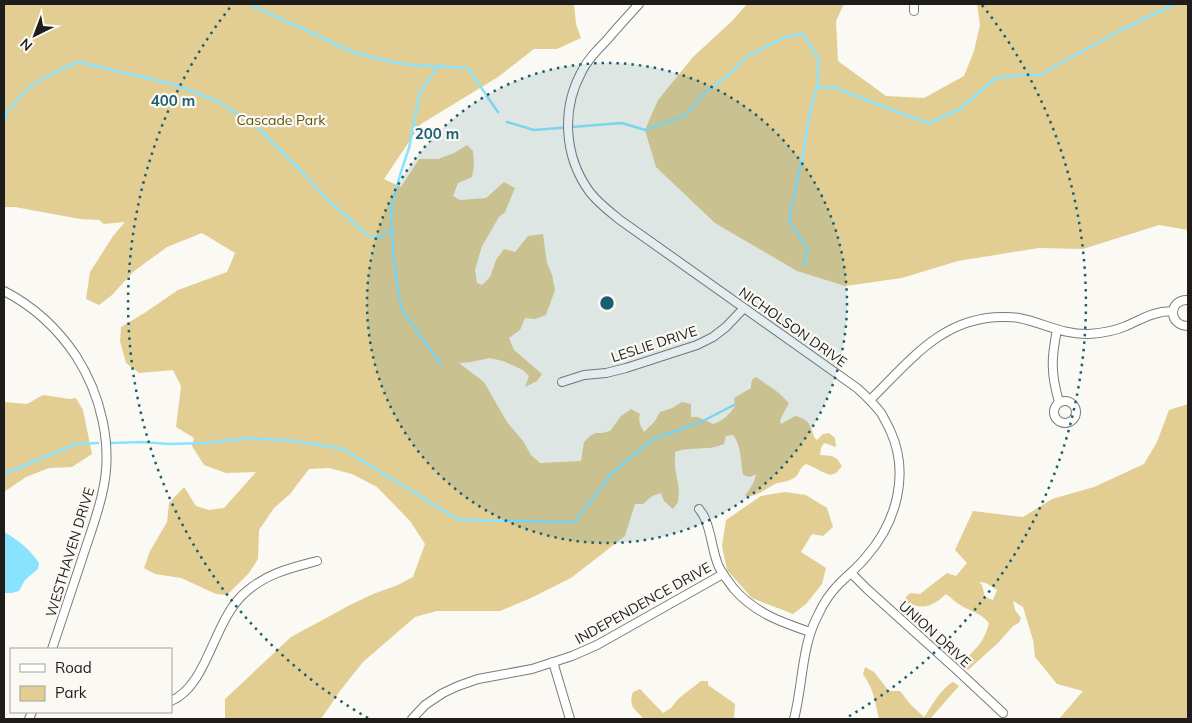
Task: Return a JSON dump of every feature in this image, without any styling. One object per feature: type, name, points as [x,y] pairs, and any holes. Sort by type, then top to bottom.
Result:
[{"type":"street","name":"NICHOLSON DRIVE","points":[[640,4],[591,57],[575,84],[570,101],[568,132],[573,162],[579,175],[590,192],[605,208],[870,400],[882,414],[894,439],[899,462],[898,494],[892,517],[883,534],[866,557],[838,585],[826,601],[810,632],[794,719]]},
{"type":"street","name":"WESTHAVEN DRIVE","points":[[4,291],[34,310],[64,339],[79,361],[95,394],[103,425],[106,455],[103,489],[93,526],[52,648]]},
{"type":"street","points":[[1188,300],[1180,301],[1173,311],[1173,316],[1177,323],[1188,326]]},
{"type":"street","name":"LESLIE DRIVE","points":[[562,382],[584,375],[626,368],[697,345],[713,337],[726,327],[744,308]]},
{"type":"street","points":[[870,400],[927,344],[954,327],[973,320],[993,317],[1018,318],[1057,330],[1087,334],[1124,327],[1158,312],[1173,311]]},
{"type":"street","points":[[1057,330],[1052,369],[1055,388],[1060,402]]},
{"type":"street","points":[[699,509],[705,519],[719,567],[737,592],[748,603],[764,614],[810,632]]},
{"type":"street","points":[[172,700],[187,691],[194,681],[225,618],[245,592],[279,571],[317,561]]},
{"type":"street","name":"UNION DRIVE","points":[[850,573],[1003,713]]},
{"type":"street","name":"INDEPENDENCE DRIVE","points":[[412,719],[443,692],[478,679],[532,669],[572,656],[613,637],[723,574]]},
{"type":"street","points":[[553,662],[570,719]]},
{"type":"green space","name":"Cascade Park","points":[[4,4],[574,4],[576,24],[581,38],[557,49],[534,49],[498,77],[421,124],[384,179],[401,187],[419,159],[438,159],[454,153],[467,145],[473,151],[474,166],[472,177],[458,183],[453,196],[460,200],[486,198],[504,182],[515,188],[505,212],[499,217],[482,246],[475,270],[477,283],[482,285],[490,277],[496,260],[504,249],[515,252],[528,236],[543,234],[547,263],[555,290],[546,315],[535,319],[525,318],[520,330],[509,338],[514,350],[542,374],[537,381],[525,387],[529,376],[523,370],[503,361],[490,358],[459,363],[484,382],[507,422],[523,441],[531,455],[540,463],[581,461],[584,442],[596,433],[610,431],[621,416],[631,409],[640,414],[639,419],[644,432],[655,421],[660,412],[682,402],[691,404],[691,417],[698,417],[713,424],[717,423],[735,406],[734,398],[751,388],[752,380],[756,377],[779,393],[789,403],[780,420],[781,424],[795,416],[807,421],[817,440],[823,434],[829,433],[835,438],[836,447],[824,443],[820,455],[833,457],[842,466],[836,473],[831,475],[806,464],[792,479],[775,484],[757,494],[745,496],[754,482],[756,474],[750,477],[743,475],[739,449],[733,435],[726,436],[724,444],[718,446],[675,452],[675,467],[679,490],[678,502],[673,509],[664,501],[661,493],[652,496],[643,504],[635,504],[625,536],[571,578],[500,611],[437,611],[415,617],[363,662],[321,719],[225,719],[225,699],[291,637],[350,605],[413,577],[425,544],[410,521],[377,487],[352,474],[329,468],[309,469],[290,494],[274,508],[259,530],[258,559],[249,573],[227,595],[216,594],[181,578],[155,574],[144,568],[150,551],[167,522],[169,503],[184,487],[196,506],[209,510],[224,508],[256,472],[226,473],[204,465],[192,446],[194,438],[176,427],[181,386],[173,370],[139,373],[126,363],[120,341],[121,327],[178,290],[227,272],[235,253],[202,233],[167,247],[133,272],[112,295],[99,305],[86,299],[90,272],[113,236],[125,222],[104,224],[99,220],[80,219],[15,207],[4,207]]},
{"type":"green space","points":[[747,4],[844,4],[836,21],[838,61],[886,96],[924,98],[964,76],[974,51],[980,25],[977,4],[1188,4],[1188,230],[1159,225],[1083,249],[1039,248],[958,261],[902,278],[845,286],[797,271],[715,223],[656,167],[645,130],[658,100],[693,57],[732,21]]},
{"type":"green space","points":[[43,395],[70,399],[76,398],[83,410],[92,454],[72,467],[49,468],[26,477],[4,492],[4,402],[27,404]]},
{"type":"green space","points":[[1188,404],[1188,719],[1059,719],[1083,691],[1057,684],[1035,657],[1033,640],[1023,607],[1013,601],[1015,610],[1021,618],[1019,623],[1013,626],[998,643],[968,670],[963,668],[968,657],[982,640],[989,623],[983,617],[960,605],[946,594],[927,606],[906,603],[905,598],[910,593],[920,594],[947,573],[956,576],[967,563],[955,550],[973,511],[1023,517],[1052,499],[1094,487],[1144,464],[1157,442],[1169,410]],"holes":[[[979,582],[986,583],[997,590],[993,600],[985,597],[982,585]]]},
{"type":"green space","points":[[785,492],[806,495],[827,508],[833,527],[823,536],[812,534],[801,552],[826,568],[822,584],[806,604],[793,614],[752,598],[727,570],[722,546],[726,520],[761,496]]},
{"type":"green space","points":[[865,667],[874,672],[889,691],[900,691],[924,717],[940,693],[948,685],[953,682],[959,686],[930,719],[879,719],[872,691],[863,674]]},
{"type":"green space","points":[[701,681],[708,681],[708,685],[735,704],[734,719],[644,719],[635,710],[631,701],[633,692],[640,689],[663,713]]},
{"type":"water","points":[[4,532],[23,545],[39,563],[38,569],[25,580],[19,591],[12,593],[4,593]]},
{"type":"waterway","points":[[507,122],[534,130],[622,123],[645,130],[686,115],[704,93],[728,76],[746,57],[785,37],[803,34],[819,60],[817,87],[836,88],[929,123],[960,109],[996,78],[1039,75],[1121,30],[1175,4]]},
{"type":"waterway","points":[[253,6],[355,53],[402,64],[468,68],[498,112]]},
{"type":"waterway","points":[[4,122],[7,112],[30,86],[78,62],[176,85],[219,102],[258,128],[330,202],[367,235],[379,238],[392,230]]},
{"type":"waterway","points":[[438,67],[420,92],[409,148],[392,203],[391,223],[401,308],[441,365]]},
{"type":"waterway","points":[[804,266],[807,248],[789,221],[810,111],[817,87]]},
{"type":"waterway","points":[[111,443],[205,443],[252,438],[295,441],[343,449],[459,520],[575,522],[612,473],[653,439],[701,422],[734,405]]},
{"type":"waterway","points":[[4,474],[76,444],[98,443]]}]
